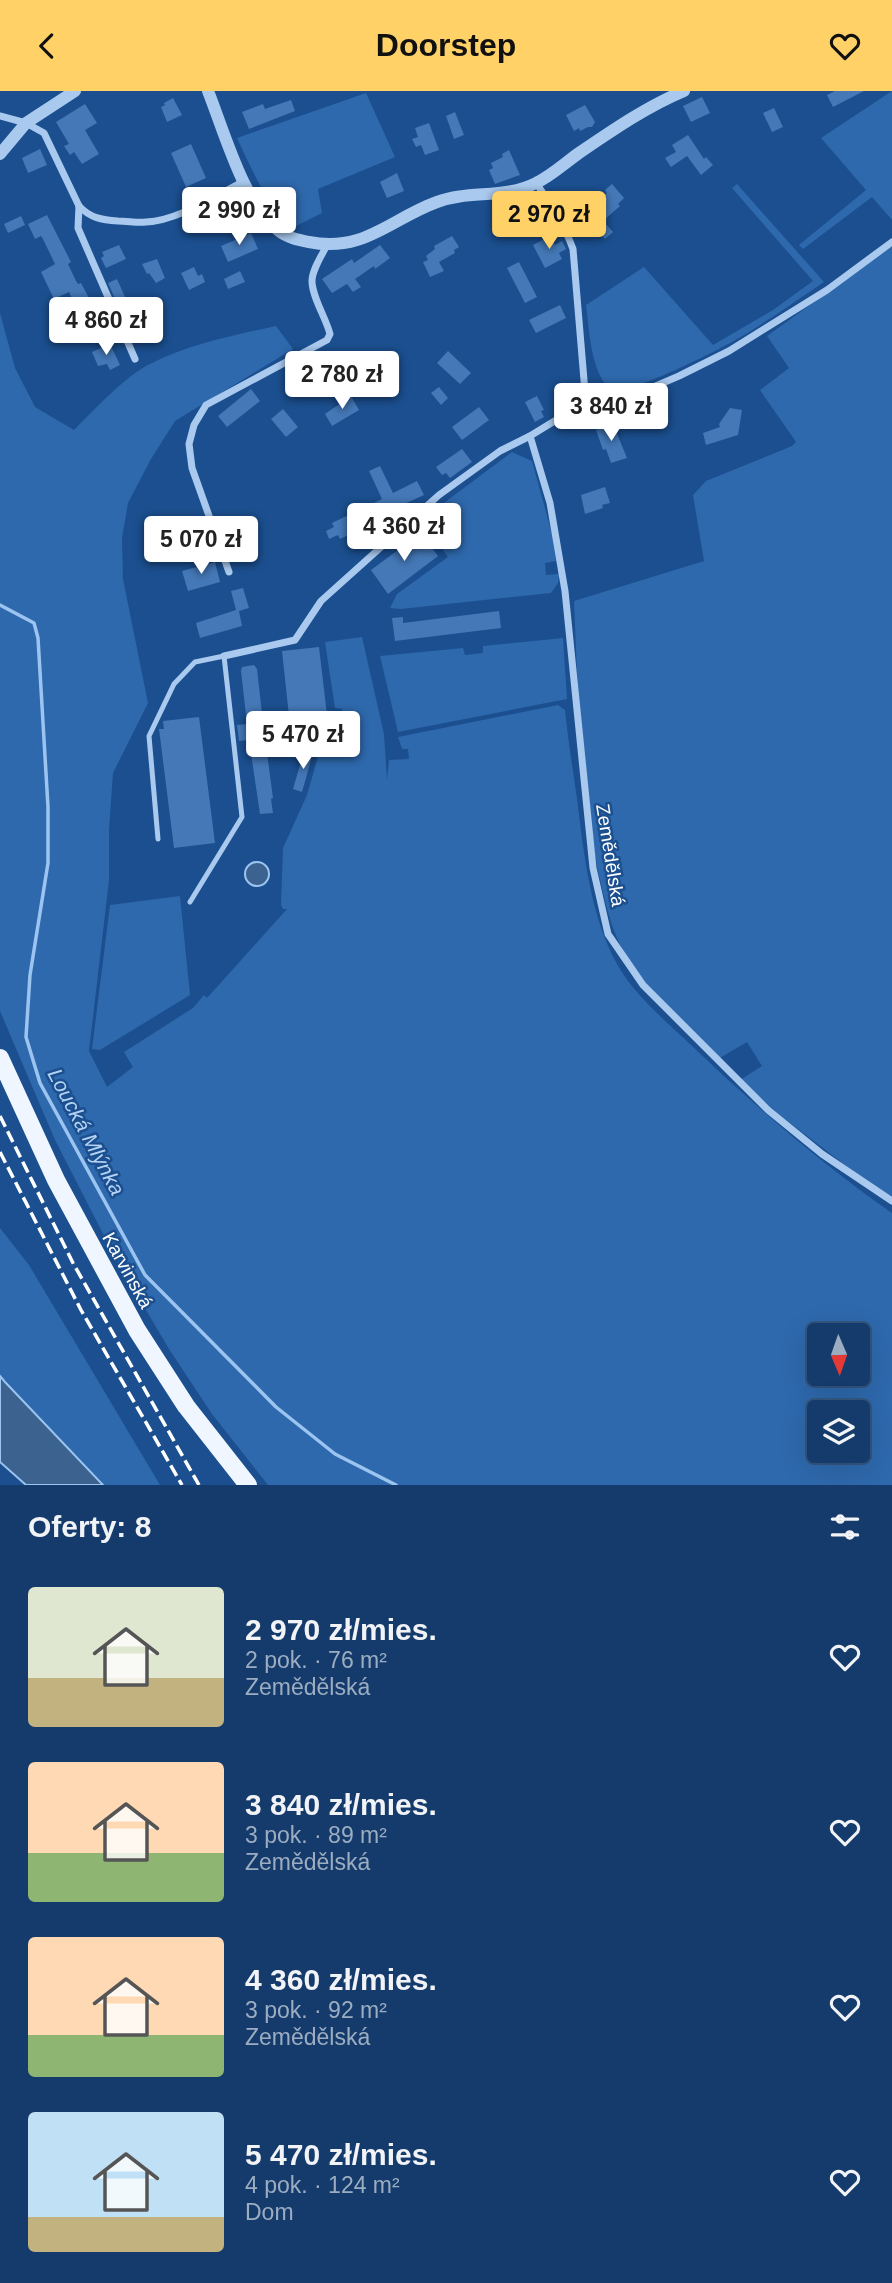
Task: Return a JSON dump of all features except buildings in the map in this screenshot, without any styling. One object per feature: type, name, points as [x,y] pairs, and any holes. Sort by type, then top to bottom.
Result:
[{"type":"main road","name":"Karvinská","points":[[0,1058],[18,1102],[56,1179],[136,1330],[186,1406],[248,1485]]},
{"type":"street","points":[[0,154],[26,123],[75,91]]},
{"type":"street","points":[[208,91],[243,182],[265,216],[279,231],[295,239],[327,245],[365,239],[437,202],[462,196],[514,191],[536,183],[653,104],[684,91]]},
{"type":"street","points":[[0,116],[26,123],[44,133],[79,206],[86,214],[108,221],[148,222],[173,216],[243,182]]},
{"type":"street","points":[[536,183],[553,207],[573,249],[585,393],[579,406]]},
{"type":"street","points":[[79,206],[78,228],[135,359]]},
{"type":"street","points":[[224,656],[295,640],[321,601],[439,495],[500,451],[579,406],[629,397],[729,351],[827,290],[892,242]]},
{"type":"street","points":[[229,572],[192,468],[189,444],[194,425],[206,405],[327,340],[330,334],[328,325],[312,281],[327,245]]},
{"type":"street","name":"Zemědělská","points":[[530,436],[550,503],[565,591],[593,867],[608,934],[643,985],[768,1110],[822,1154],[892,1201]]},
{"type":"lane","points":[[158,839],[149,736],[173,684],[195,662],[224,656],[242,817],[190,902]]},
{"type":"shaded area","points":[[892,91],[892,220],[872,197],[803,249],[799,245],[866,190],[821,138]]},
{"type":"shaded area","points":[[366,93],[395,157],[318,189],[322,213],[296,226],[283,219],[266,195],[237,138]]},
{"type":"shaded area","points":[[737,184],[824,282],[761,325],[713,352],[636,386],[621,390],[612,389],[599,375],[595,364],[586,305],[644,267],[713,345],[773,310],[813,281],[732,188]]},
{"type":"shaded area","points":[[892,246],[892,1201],[781,1116],[740,1080],[762,1066],[747,1042],[718,1059],[656,995],[624,952],[608,912],[587,804],[574,601],[704,561],[693,495],[706,481],[796,442],[760,390],[789,368],[767,336]]},
{"type":"shaded area","points":[[0,313],[15,368],[35,407],[74,430],[142,368],[197,345],[276,326],[293,349],[175,421],[128,503],[122,538],[123,579],[148,703],[113,773],[109,880],[89,1051],[107,1087],[133,1067],[124,1052],[193,1008],[204,995],[207,998],[287,909],[283,909],[281,905],[283,848],[307,795],[321,746],[347,740],[342,709],[335,708],[325,642],[362,637],[384,734],[387,780],[389,760],[409,759],[408,749],[402,749],[398,737],[558,705],[565,710],[594,905],[608,945],[624,976],[662,1018],[764,1112],[839,1174],[892,1213],[892,1485],[268,1485],[212,1414],[169,1349],[116,1259],[55,1140],[0,1011]]},
{"type":"shaded area","points":[[512,452],[532,461],[552,534],[556,561],[545,563],[546,575],[559,574],[558,583],[551,593],[390,608],[397,594],[448,557],[421,520]]},
{"type":"shaded area","points":[[563,638],[567,699],[398,732],[380,656],[463,648],[465,655],[483,653],[483,646]]},
{"type":"shaded area","points":[[257,862],[266,865],[269,874],[266,883],[257,886],[248,883],[245,874],[248,865]]},
{"type":"shaded area","points":[[180,896],[190,995],[100,1050],[92,1049],[110,905]]},
{"type":"shaded area","points":[[0,1228],[29,1265],[160,1485],[103,1485],[0,1376]]},
{"type":"shaded area","points":[[0,1376],[103,1485],[26,1485],[0,1462]]},
{"type":"waterway","name":"Loucká Mlýnka","points":[[0,605],[34,623],[38,638],[48,807],[48,863],[30,975],[26,1037],[40,1083],[145,1275],[276,1407],[335,1454],[396,1485]]},
{"type":"railway","points":[[0,1116],[73,1263],[199,1485]]},
{"type":"railway","points":[[0,1152],[81,1310],[182,1485]]}]
